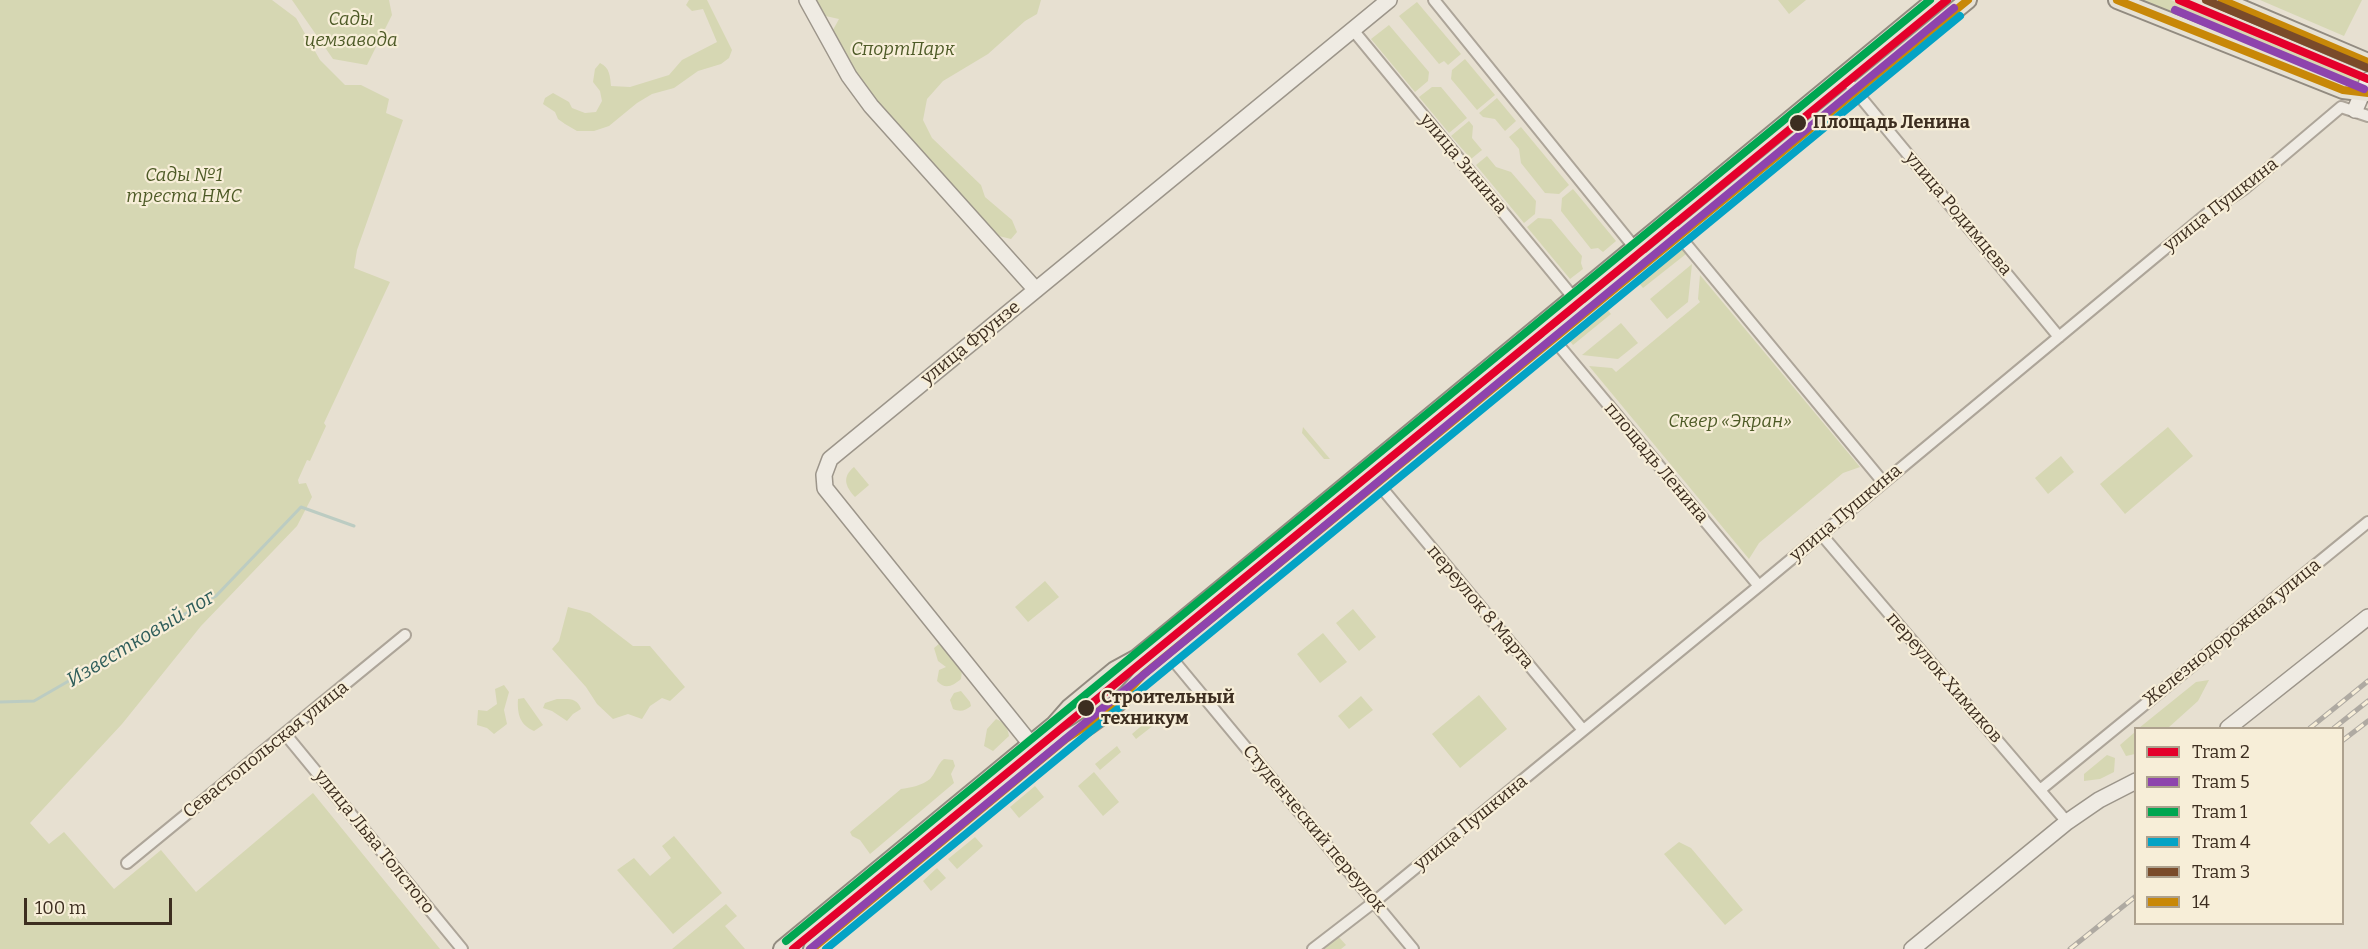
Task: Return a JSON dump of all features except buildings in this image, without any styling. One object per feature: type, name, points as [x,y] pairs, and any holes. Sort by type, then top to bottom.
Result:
[{"type":"main road","points":[[782,949],[1054,725],[1069,708],[1115,670],[1134,660],[1158,641],[1935,0]]},
{"type":"main road","points":[[812,949],[1042,758],[1066,739],[1086,728],[1132,690],[1144,674],[1968,0]]},
{"type":"main road","points":[[2117,0],[2343,90],[2350,92],[2366,88]]},
{"type":"main road","points":[[2222,0],[2368,62]]},
{"type":"street","points":[[807,0],[849,76],[871,106],[1036,290]]},
{"type":"street","name":"улица Фрунзе","points":[[1042,758],[825,488],[824,475],[830,459],[1389,0]]},
{"type":"street","points":[[1434,0],[1647,263]]},
{"type":"street","name":"улица Зинина","points":[[1353,30],[1586,313]]},
{"type":"street","name":"улица Родимцева","points":[[1843,76],[2059,337]]},
{"type":"street","name":"улица Пушкина","points":[[1313,949],[1374,902],[1759,586],[2208,213],[2244,189],[2341,107],[2361,113],[2366,88]]},
{"type":"street","points":[[1667,221],[1883,482]]},
{"type":"street","name":"площадь Ленина","points":[[1542,324],[1759,586]]},
{"type":"street","name":"переулок 8 Марта","points":[[1366,469],[1583,730]]},
{"type":"street","name":"Железнодорожная улица","points":[[2040,790],[2368,522]]},
{"type":"street","name":"переулок Химиков","points":[[1821,534],[2067,822]]},
{"type":"street","points":[[2230,727],[2368,617]]},
{"type":"street","name":"Севастопольская улица","points":[[127,863],[286,735],[405,635]]},
{"type":"street","name":"Студенческий переулок","points":[[1158,641],[1413,949]]},
{"type":"street","name":"улица Льва Толстого","points":[[286,735],[462,949]]},
{"type":"street","points":[[1912,949],[2067,822],[2099,800],[2134,782]]},
{"type":"green space","name":"Сады №1 треста НМС","points":[[0,0],[272,0],[296,18],[320,60],[345,85],[361,85],[389,99],[386,113],[403,120],[357,250],[354,268],[390,282],[324,423],[326,426],[310,461],[307,460],[298,480],[299,484],[306,483],[312,497],[297,526],[201,626],[122,724],[30,823],[49,844],[64,832],[114,889],[161,850],[196,892],[313,793],[440,949],[0,949]]},
{"type":"green space","name":"Сады цемзавода","points":[[292,0],[389,0],[392,15],[367,65],[333,59]]},
{"type":"green space","points":[[689,0],[707,0],[732,50],[729,58],[721,64],[698,71],[674,88],[652,94],[609,126],[594,131],[577,131],[558,119],[555,112],[543,104],[545,98],[553,93],[569,102],[572,108],[585,113],[596,112],[602,101],[600,91],[593,82],[595,69],[600,63],[608,70],[611,86],[630,87],[669,75],[682,60],[717,42],[703,9],[692,11],[686,5]]},
{"type":"green space","name":"СпортПарк","points":[[816,0],[1041,0],[1037,14],[1025,21],[988,54],[943,81],[927,99],[923,120],[932,138],[981,185],[985,197],[1012,220],[1017,232],[1011,239],[999,236],[913,146],[845,60],[836,43],[833,30],[839,19],[821,15]]},
{"type":"green space","points":[[1778,0],[1806,0],[1789,14]]},
{"type":"green space","points":[[2130,0],[2171,0],[2361,79],[2350,85]]},
{"type":"green space","points":[[2260,0],[2362,0],[2344,36]]},
{"type":"green space","points":[[1417,2],[1461,54],[1448,65],[1444,61],[1439,64],[1399,16]]},
{"type":"green space","points":[[1389,25],[1429,72],[1428,81],[1415,92],[1371,39]]},
{"type":"green space","points":[[1465,59],[1495,95],[1477,110],[1451,79],[1452,70]]},
{"type":"green space","points":[[1432,87],[1441,87],[1467,118],[1449,133],[1419,97]]},
{"type":"green space","points":[[1497,98],[1516,121],[1505,131],[1495,119],[1483,117],[1479,113]]},
{"type":"green space","points":[[1469,121],[1473,126],[1472,138],[1482,150],[1471,159],[1451,136]]},
{"type":"green space","points":[[1521,127],[1569,185],[1559,194],[1545,193],[1521,163],[1519,149],[1509,137]]},
{"type":"green space","points":[[1487,156],[1496,167],[1511,172],[1536,201],[1535,214],[1524,223],[1476,165]]},
{"type":"green space","points":[[1573,189],[1616,241],[1603,252],[1598,248],[1591,249],[1561,211],[1562,198]]},
{"type":"green space","points":[[1538,218],[1551,219],[1582,256],[1583,269],[1570,279],[1527,227]]},
{"type":"green space","points":[[1680,247],[1686,254],[1643,288],[1638,282]]},
{"type":"green space","points":[[1692,264],[1688,302],[1667,319],[1650,299]]},
{"type":"green space","name":"Сквер «Экран»","points":[[1700,275],[1860,467],[1843,473],[1759,543],[1749,559],[1589,366],[1612,368],[1616,372],[1700,302],[1698,299]]},
{"type":"green space","points":[[1606,308],[1611,314],[1573,345],[1568,339]]},
{"type":"green space","points":[[1621,323],[1638,343],[1618,359],[1582,355]]},
{"type":"green space","points":[[1303,427],[1330,459],[1324,459],[1302,433]]},
{"type":"green space","points":[[2168,427],[2193,456],[2125,514],[2100,484]]},
{"type":"green space","points":[[2061,456],[2074,472],[2048,494],[2035,478]]},
{"type":"green space","points":[[854,467],[869,485],[855,497],[846,482],[848,474]]},
{"type":"green space","points":[[1045,581],[1059,597],[1028,622],[1015,607]]},
{"type":"green space","points":[[568,607],[590,613],[633,646],[650,646],[685,687],[670,701],[662,698],[650,706],[642,719],[628,714],[613,719],[597,704],[586,687],[552,649],[559,641]]},
{"type":"green space","points":[[1353,609],[1376,637],[1359,651],[1336,623]]},
{"type":"green space","points":[[1323,633],[1347,662],[1320,683],[1297,654]]},
{"type":"green space","points":[[940,643],[962,670],[961,679],[949,686],[937,681],[939,670],[946,667],[938,661],[934,648]]},
{"type":"green space","points":[[2209,680],[2198,701],[2169,727],[2140,727],[2196,682]]},
{"type":"green space","points":[[504,685],[509,692],[504,710],[507,724],[494,734],[487,728],[477,725],[478,710],[487,711],[497,704],[495,689]]},
{"type":"green space","points":[[961,691],[971,706],[965,710],[953,709],[950,700],[954,693]]},
{"type":"green space","points":[[1479,695],[1507,729],[1460,768],[1432,734]]},
{"type":"green space","points":[[1361,696],[1373,710],[1349,729],[1338,716]]},
{"type":"green space","points":[[524,698],[543,725],[534,731],[525,726],[519,714],[518,699]]},
{"type":"green space","points":[[557,699],[575,701],[581,709],[567,721],[543,708],[545,703]]},
{"type":"green space","points":[[1154,715],[1159,721],[1136,739],[1132,734]]},
{"type":"green space","points":[[996,719],[1005,726],[1009,736],[993,751],[984,746],[987,729]]},
{"type":"green space","points":[[2134,733],[2134,754],[2126,756],[2120,745]]},
{"type":"green space","points":[[1117,746],[1121,752],[1100,770],[1095,764]]},
{"type":"green space","points":[[2107,755],[2115,758],[2114,772],[2100,779],[2084,781],[2084,774]]},
{"type":"green space","points":[[944,759],[953,760],[955,766],[951,774],[954,783],[870,854],[860,840],[852,836],[850,832],[901,789],[916,786],[930,779]]},
{"type":"green space","points":[[1094,772],[1119,802],[1103,816],[1078,786]]},
{"type":"green space","points":[[1035,786],[1044,797],[1019,818],[1010,807]]},
{"type":"green space","points":[[674,836],[722,893],[673,934],[617,870],[634,858],[650,876],[671,858],[662,846]]},
{"type":"green space","points":[[975,837],[983,846],[957,869],[948,859]]},
{"type":"green space","points":[[1679,842],[1691,848],[1743,910],[1725,925],[1664,854]]},
{"type":"green space","points":[[937,868],[946,878],[931,891],[923,881]]},
{"type":"green space","points":[[726,904],[737,916],[725,926],[745,949],[672,949]]},
{"type":"green space","points":[[1337,935],[1346,945],[1341,949],[1319,949]]},
{"type":"waterway","name":"Известковый лог","points":[[0,702],[34,701],[216,596],[301,507],[354,526]]},
{"type":"railway","points":[[2311,727],[2368,681]]},
{"type":"railway","points":[[2335,727],[2368,701]]},
{"type":"railway","points":[[2344,739],[2368,721]]},
{"type":"railway","points":[[2070,949],[2134,898]]},
{"type":"tram line","name":"1","points":[[786,941],[1930,0]]},
{"type":"tram line","name":"2","points":[[793,949],[1947,0]]},
{"type":"tram line","name":"2","points":[[2179,0],[2368,79]]},
{"type":"tram line","name":"3","points":[[2206,0],[2368,68]]},
{"type":"tram line","name":"5","points":[[810,949],[1954,8]]},
{"type":"tram line","name":"5","points":[[2175,10],[2364,89]]},
{"type":"tram line","name":"4","points":[[826,949],[1960,16]]},
{"type":"transit line","name":"14","points":[[812,949],[1066,739],[1109,711],[1144,674],[1968,0]]},
{"type":"transit line","name":"14","points":[[2117,0],[2343,90],[2368,93]]},
{"type":"transit line","name":"14","points":[[2222,0],[2368,62]]},
{"type":"place","name":"Площадь Ленина","points":[[1798,123]]},
{"type":"place","name":"Строительный техникум","points":[[1086,708]]}]
